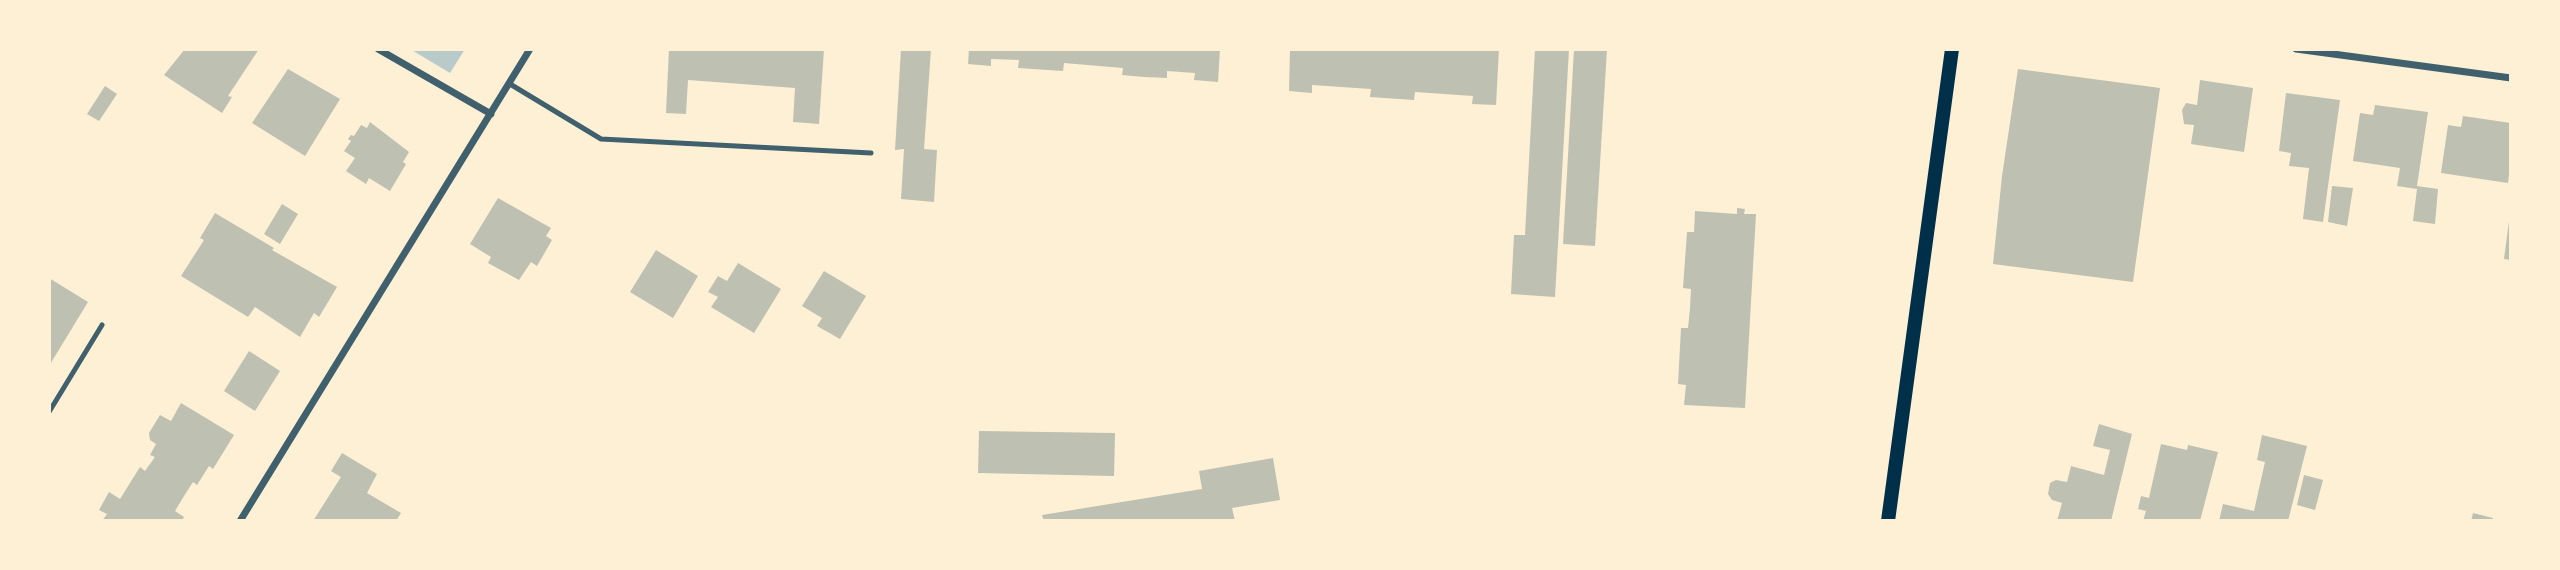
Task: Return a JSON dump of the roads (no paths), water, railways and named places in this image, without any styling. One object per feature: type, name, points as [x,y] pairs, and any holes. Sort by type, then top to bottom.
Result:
[{"type":"main road","points":[[1888,521],[1952,49]]},
{"type":"street","points":[[378,49],[491,114]]},
{"type":"street","points":[[240,521],[530,49]]},
{"type":"street","points":[[2296,49],[2511,78]]},
{"type":"lane","points":[[510,84],[601,139],[871,153]]},
{"type":"lane","points":[[49,412],[102,325]]}]
